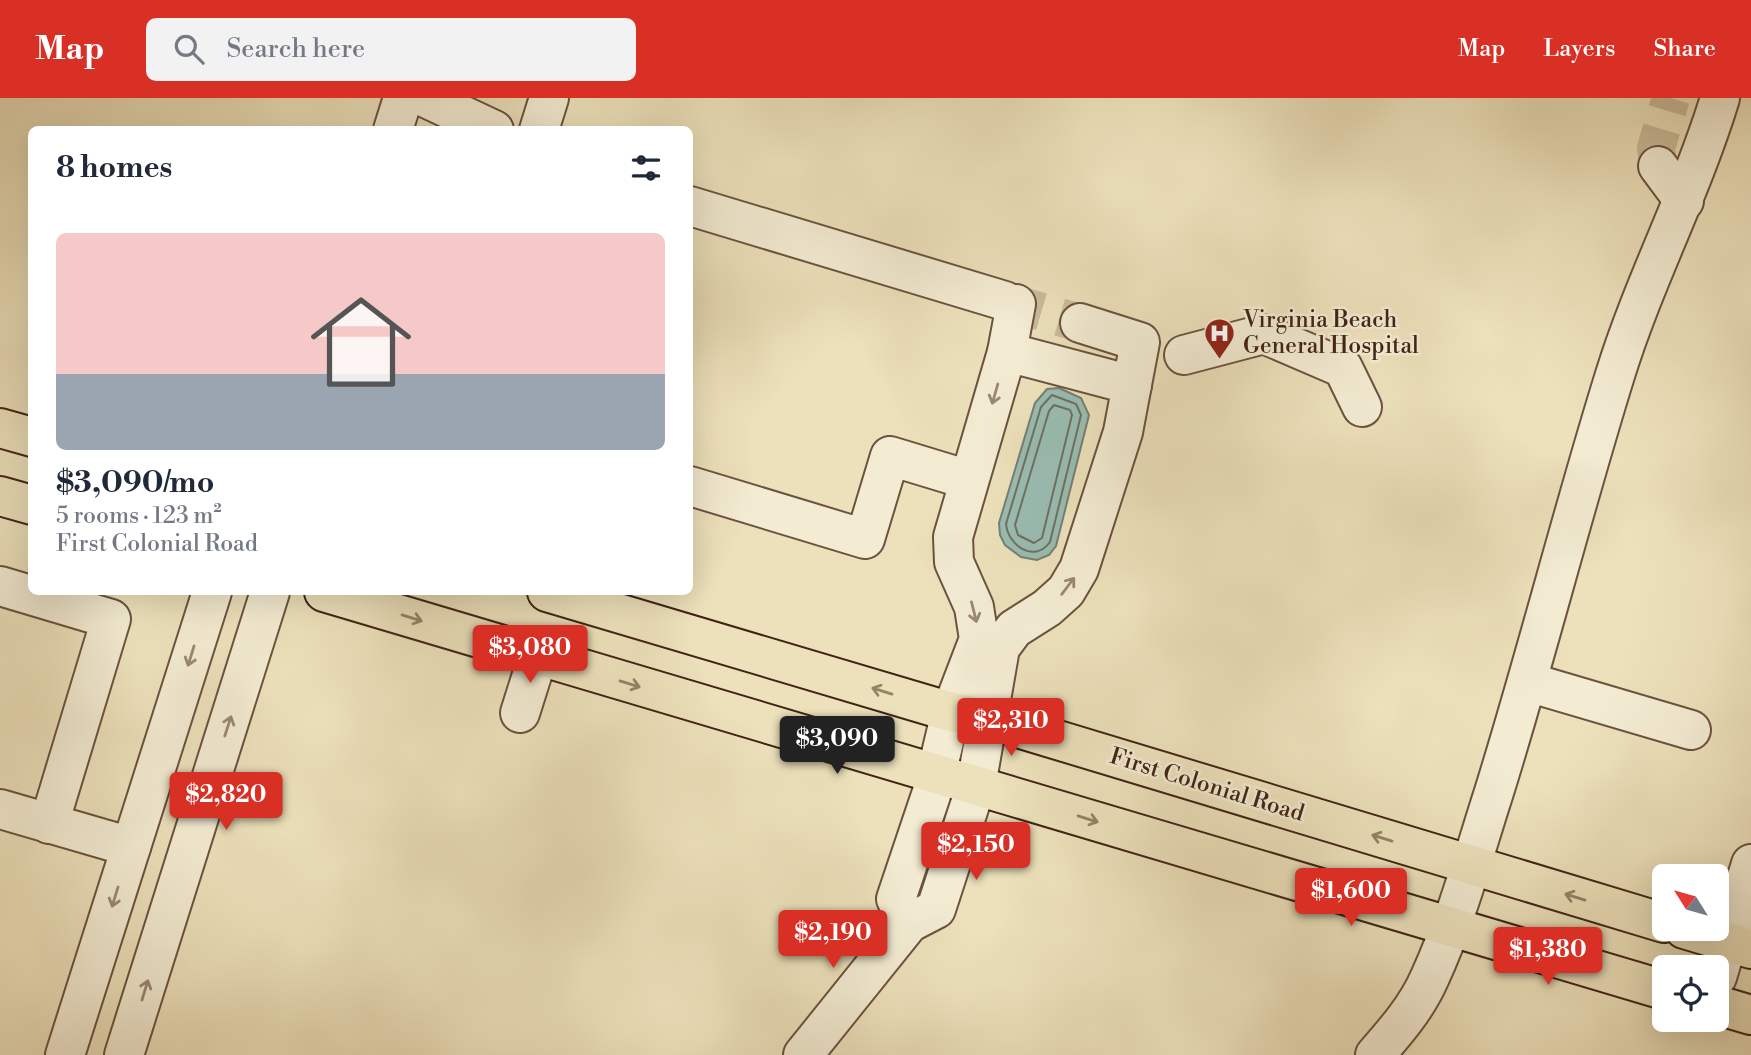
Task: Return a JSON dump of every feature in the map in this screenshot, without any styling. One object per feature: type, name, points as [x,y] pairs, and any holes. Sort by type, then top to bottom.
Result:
[{"type":"main road","points":[[0,428],[28,436]]},
{"type":"main road","points":[[0,496],[28,504]]},
{"type":"main road","points":[[334,595],[1652,986]]},
{"type":"main road","name":"First Colonial Road","points":[[557,595],[951,712],[988,719],[1652,919]]},
{"type":"main road","points":[[618,595],[666,627]]},
{"type":"main road","points":[[1707,942],[1732,956]]},
{"type":"main road","points":[[1729,1009],[1751,1015]]},
{"type":"street","points":[[394,126],[403,98]]},
{"type":"street","points":[[426,98],[486,126]]},
{"type":"street","points":[[540,126],[549,98]]},
{"type":"street","points":[[1375,1055],[1406,1019],[1424,989],[1471,865],[1528,682],[1571,518],[1616,372],[1636,314],[1684,201],[1720,98]]},
{"type":"street","points":[[1657,166],[1684,201]]},
{"type":"street","points":[[693,207],[1011,302],[1007,352],[953,537],[954,562],[974,607],[979,639],[951,712],[936,774],[896,899],[909,923]]},
{"type":"street","points":[[803,1055],[909,923],[936,909],[976,786],[1000,648],[1014,629],[1047,608],[1066,590],[1079,569],[1123,432],[1140,342],[1080,323]]},
{"type":"street","points":[[1184,355],[1264,334],[1343,368],[1362,407]]},
{"type":"street","points":[[1007,352],[1132,385]]},
{"type":"street","points":[[693,487],[865,539],[890,456],[970,480]]},
{"type":"street","points":[[0,586],[28,594]]},
{"type":"street","points":[[30,595],[111,619],[49,824]]},
{"type":"street","points":[[65,1055],[211,595]]},
{"type":"street","points":[[124,1055],[269,595]]},
{"type":"street","points":[[520,713],[538,656]]},
{"type":"street","points":[[1528,682],[1691,730]]},
{"type":"street","points":[[0,809],[131,847]]},
{"type":"street","points":[[1732,956],[1751,864]]},
{"type":"water","points":[[1059,388],[1081,398],[1089,415],[1056,546],[1049,555],[1037,560],[1021,557],[1005,545],[1000,535],[999,523],[1035,403],[1047,389]]},
{"type":"tunnel","points":[[1658,166],[1656,148],[1671,98]]},
{"type":"tunnel","points":[[1005,301],[1080,323]]},
{"type":"place","name":"Virginia Beach General Hospital","points":[[1220,360]]}]
